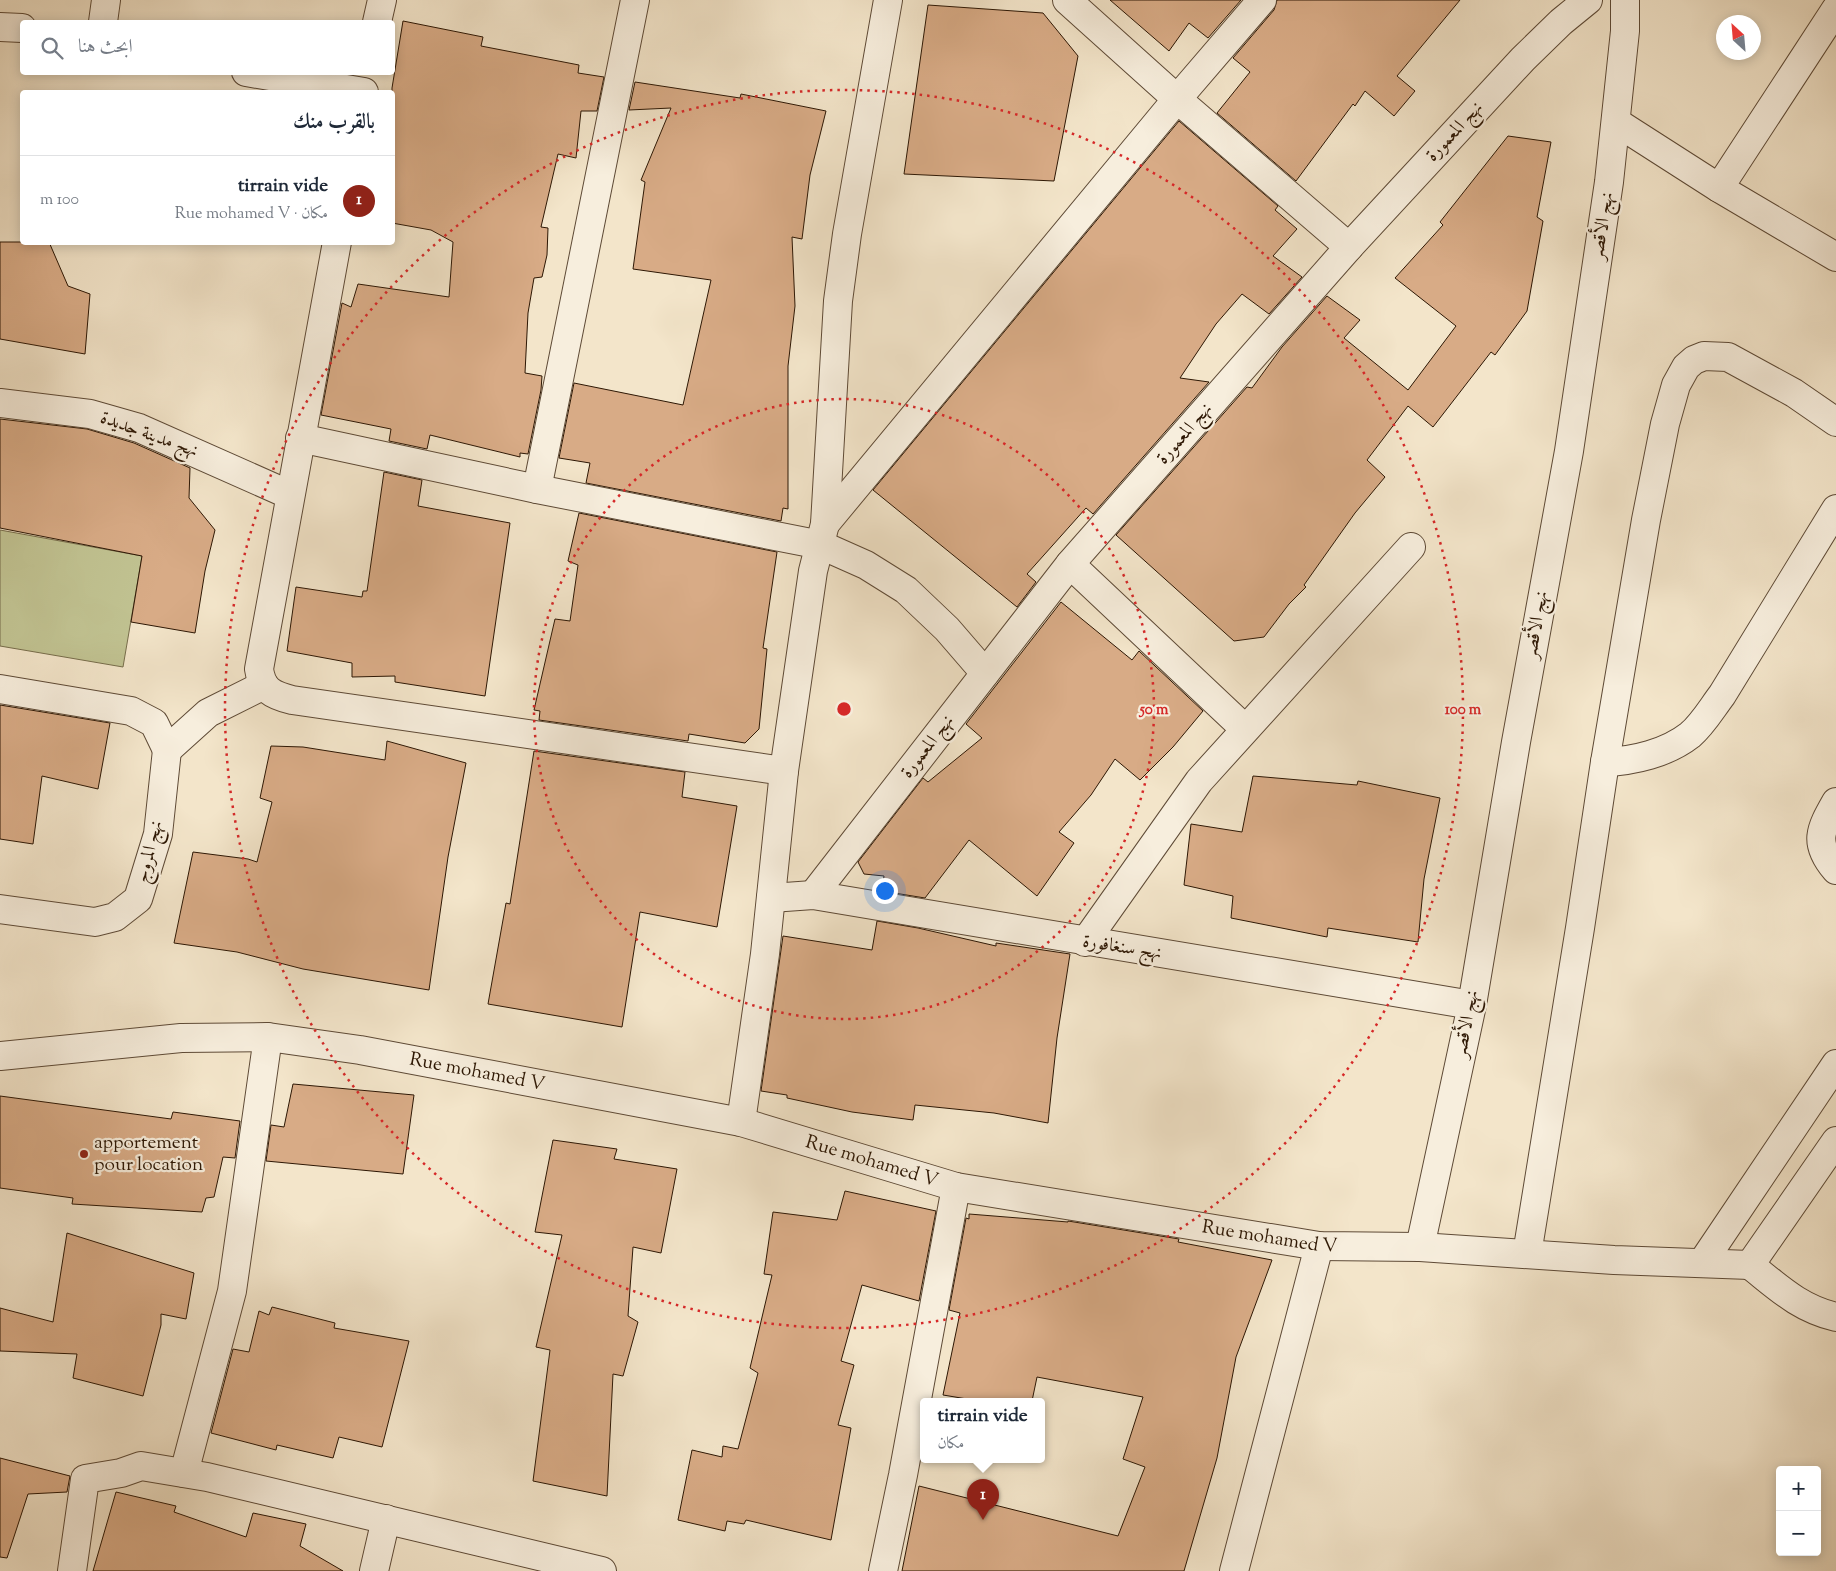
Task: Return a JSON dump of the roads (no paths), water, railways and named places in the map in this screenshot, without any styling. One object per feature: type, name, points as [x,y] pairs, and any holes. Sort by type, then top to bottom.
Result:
[{"type":"street","points":[[103,20],[106,0]]},
{"type":"street","points":[[377,20],[382,0]]},
{"type":"street","points":[[537,489],[635,0]]},
{"type":"street","points":[[741,1122],[771,898],[784,771],[813,571],[823,535],[838,301],[847,234],[888,0]]},
{"type":"street","points":[[1067,0],[1177,99],[1349,248]]},
{"type":"street","points":[[823,535],[1177,99],[1262,0]]},
{"type":"street","name":"نهج المعمورة","points":[[813,896],[1070,564],[1349,248],[1523,59],[1561,22],[1588,0]]},
{"type":"street","name":"نهج الأقصر","points":[[1420,1246],[1472,1005],[1523,703],[1569,451],[1608,191],[1625,31],[1625,0]]},
{"type":"street","points":[[1719,188],[1836,9]]},
{"type":"street","points":[[0,28],[20,28]]},
{"type":"street","points":[[264,75],[352,90]]},
{"type":"street","points":[[364,90],[367,75]]},
{"type":"street","points":[[1616,122],[1719,188],[1836,257]]},
{"type":"street","points":[[336,245],[259,669],[261,680],[267,689],[278,696],[292,700],[784,771]]},
{"type":"street","points":[[1526,1254],[1646,520],[1665,424],[1676,385],[1686,367],[1694,360],[1704,356],[1728,357],[1794,394],[1836,422]]},
{"type":"street","name":"نهج مدينة جديدة","points":[[0,403],[90,414],[139,428],[290,495]]},
{"type":"street","points":[[300,438],[537,489],[823,535],[906,590],[947,629],[986,673]]},
{"type":"street","points":[[1605,762],[1621,762],[1666,750],[1691,734],[1722,695],[1836,509]]},
{"type":"street","points":[[1085,942],[1199,781],[1411,547]]},
{"type":"street","points":[[1070,564],[1245,729]]},
{"type":"street","points":[[0,689],[131,711],[154,723],[167,750],[208,713],[264,685]]},
{"type":"street","name":"نهج المروج","points":[[0,909],[95,922],[115,917],[138,899],[158,834],[167,750]]},
{"type":"street","points":[[1836,802],[1823,824],[1820,844],[1827,859],[1836,870]]},
{"type":"street","name":"نهج سنغافورة","points":[[771,898],[813,896],[1472,1005]]},
{"type":"street","points":[[184,1473],[232,1290],[268,1037]]},
{"type":"street","name":"Rue mohamed V","points":[[0,1056],[181,1038],[268,1037],[360,1050],[741,1122],[956,1187],[1320,1246],[1420,1246],[1614,1260],[1750,1265]]},
{"type":"street","points":[[1702,1263],[1836,1064]]},
{"type":"street","points":[[1836,1141],[1750,1265],[1797,1302],[1836,1317]]},
{"type":"street","points":[[883,1571],[903,1476],[956,1187]]},
{"type":"street","points":[[1234,1571],[1320,1246]]},
{"type":"street","points":[[72,1571],[85,1479],[121,1473],[141,1466],[207,1476],[602,1571]]},
{"type":"street","points":[[374,1571],[386,1519]]},
{"type":"place","name":"apportement pour location","points":[[84,1154]]},
{"type":"place","name":"tirrain vide","points":[[983,1520]]}]
